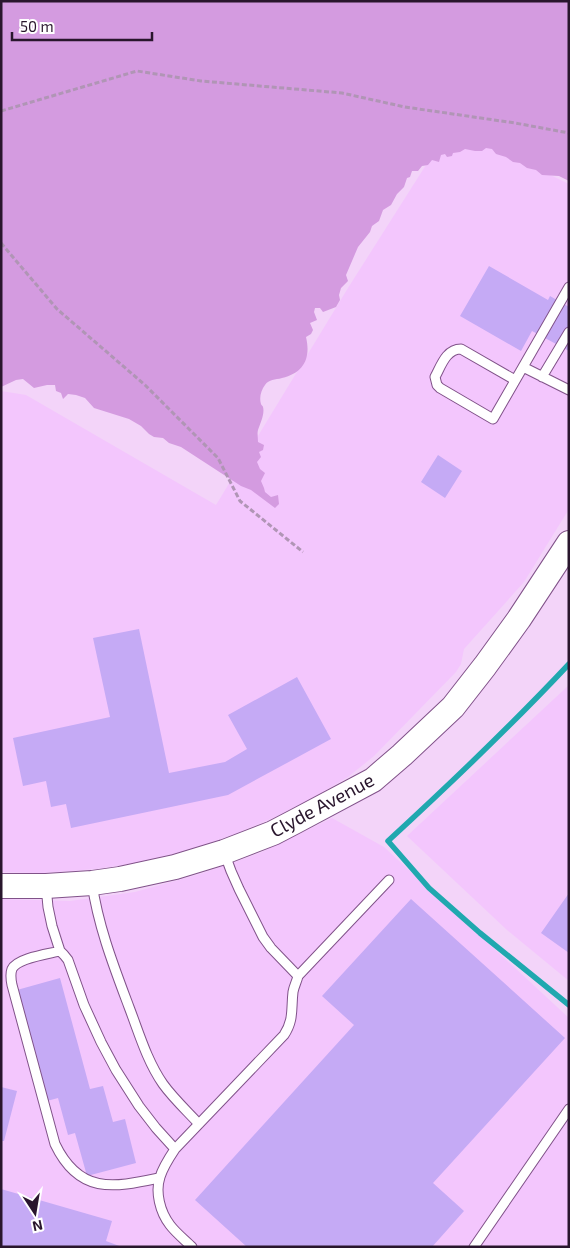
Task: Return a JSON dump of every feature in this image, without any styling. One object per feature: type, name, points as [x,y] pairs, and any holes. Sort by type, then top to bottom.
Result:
[{"type":"street","name":"Clyde Avenue","points":[[1,886],[92,883],[156,872],[200,860],[265,836],[296,822],[373,780],[452,707],[520,619],[569,543]]},
{"type":"lane","points":[[515,380],[461,349],[449,353],[435,377],[440,388],[493,419],[568,290]]},
{"type":"lane","points":[[542,377],[569,332]]},
{"type":"lane","points":[[523,367],[542,377],[567,386]]},
{"type":"lane","points":[[224,852],[230,871],[263,937],[298,976]]},
{"type":"lane","points":[[192,1247],[169,1224],[162,1211],[158,1195],[159,1178],[165,1164],[175,1149],[284,1035],[291,1021],[294,990],[298,976],[389,880]]},
{"type":"lane","points":[[92,883],[102,929],[147,1055],[164,1085],[199,1124]]},
{"type":"lane","points":[[46,886],[50,916],[60,951],[68,960],[101,1042],[126,1088],[156,1128],[175,1149]]},
{"type":"lane","points":[[60,951],[22,961],[11,970],[14,994],[56,1144],[62,1157],[71,1168],[83,1178],[98,1184],[132,1184],[159,1178]]},
{"type":"lane","points":[[474,1247],[569,1109]]},
{"type":"path","points":[[1,112],[137,71],[201,81],[342,93],[412,108],[569,132]]},
{"type":"path","points":[[1,244],[57,309],[145,385],[218,458],[240,501],[303,552]]},
{"type":"shaded area","points":[[1,1],[569,1],[569,181],[559,176],[542,175],[536,170],[513,162],[506,157],[496,154],[492,149],[486,148],[482,151],[465,149],[447,157],[445,154],[441,155],[439,162],[432,160],[418,171],[412,171],[404,187],[397,194],[391,205],[383,210],[379,221],[372,226],[370,232],[358,247],[346,275],[348,281],[341,288],[340,300],[336,307],[323,312],[320,308],[315,308],[314,312],[317,320],[310,323],[313,330],[306,337],[307,352],[304,364],[290,376],[272,380],[262,389],[260,399],[263,413],[258,430],[258,442],[264,445],[263,450],[259,452],[261,457],[257,462],[260,469],[265,473],[261,481],[265,492],[271,497],[278,495],[279,504],[275,508],[251,490],[241,486],[181,447],[169,443],[163,438],[154,437],[129,419],[94,408],[85,398],[68,394],[63,399],[61,393],[56,391],[55,385],[34,388],[23,379],[1,387]]},
{"type":"shaded area","points":[[450,127],[569,184],[569,509],[524,582],[464,649],[461,664],[456,672],[374,756],[348,777],[275,817],[235,834],[191,849],[141,862],[96,869],[43,873],[1,872],[1,391],[26,395],[216,505],[348,288]]},
{"type":"shaded area","points":[[569,685],[569,981],[507,930],[407,836]]},
{"type":"shaded area","points":[[332,818],[384,847],[569,1018],[569,1247],[1,1247],[1,899],[70,901],[135,892],[200,874],[260,853]]},
{"type":"building","points":[[489,266],[548,300],[550,296],[569,307],[569,351],[532,331],[521,351],[460,316]]},
{"type":"building","points":[[438,455],[462,471],[445,498],[421,482]]},
{"type":"building","points":[[139,629],[169,773],[225,762],[247,749],[228,715],[297,677],[331,739],[228,795],[71,828],[66,804],[51,807],[46,781],[23,786],[13,738],[110,717],[93,638]]},
{"type":"building","points":[[569,893],[569,953],[541,933]]},
{"type":"building","points":[[411,899],[565,1038],[433,1183],[464,1211],[432,1247],[247,1247],[195,1200],[354,1025],[322,996]]},
{"type":"building","points":[[60,978],[90,1089],[103,1086],[113,1122],[125,1119],[136,1163],[87,1176],[75,1133],[68,1135],[58,1098],[47,1101],[17,990]]},
{"type":"building","points":[[1,1087],[17,1091],[4,1141],[1,1141]]},
{"type":"building","points":[[1,1189],[112,1221],[106,1241],[122,1247],[1,1247]]},
{"type":"waterway","points":[[569,664],[525,710],[388,841],[429,888],[480,933],[569,1005]]}]
